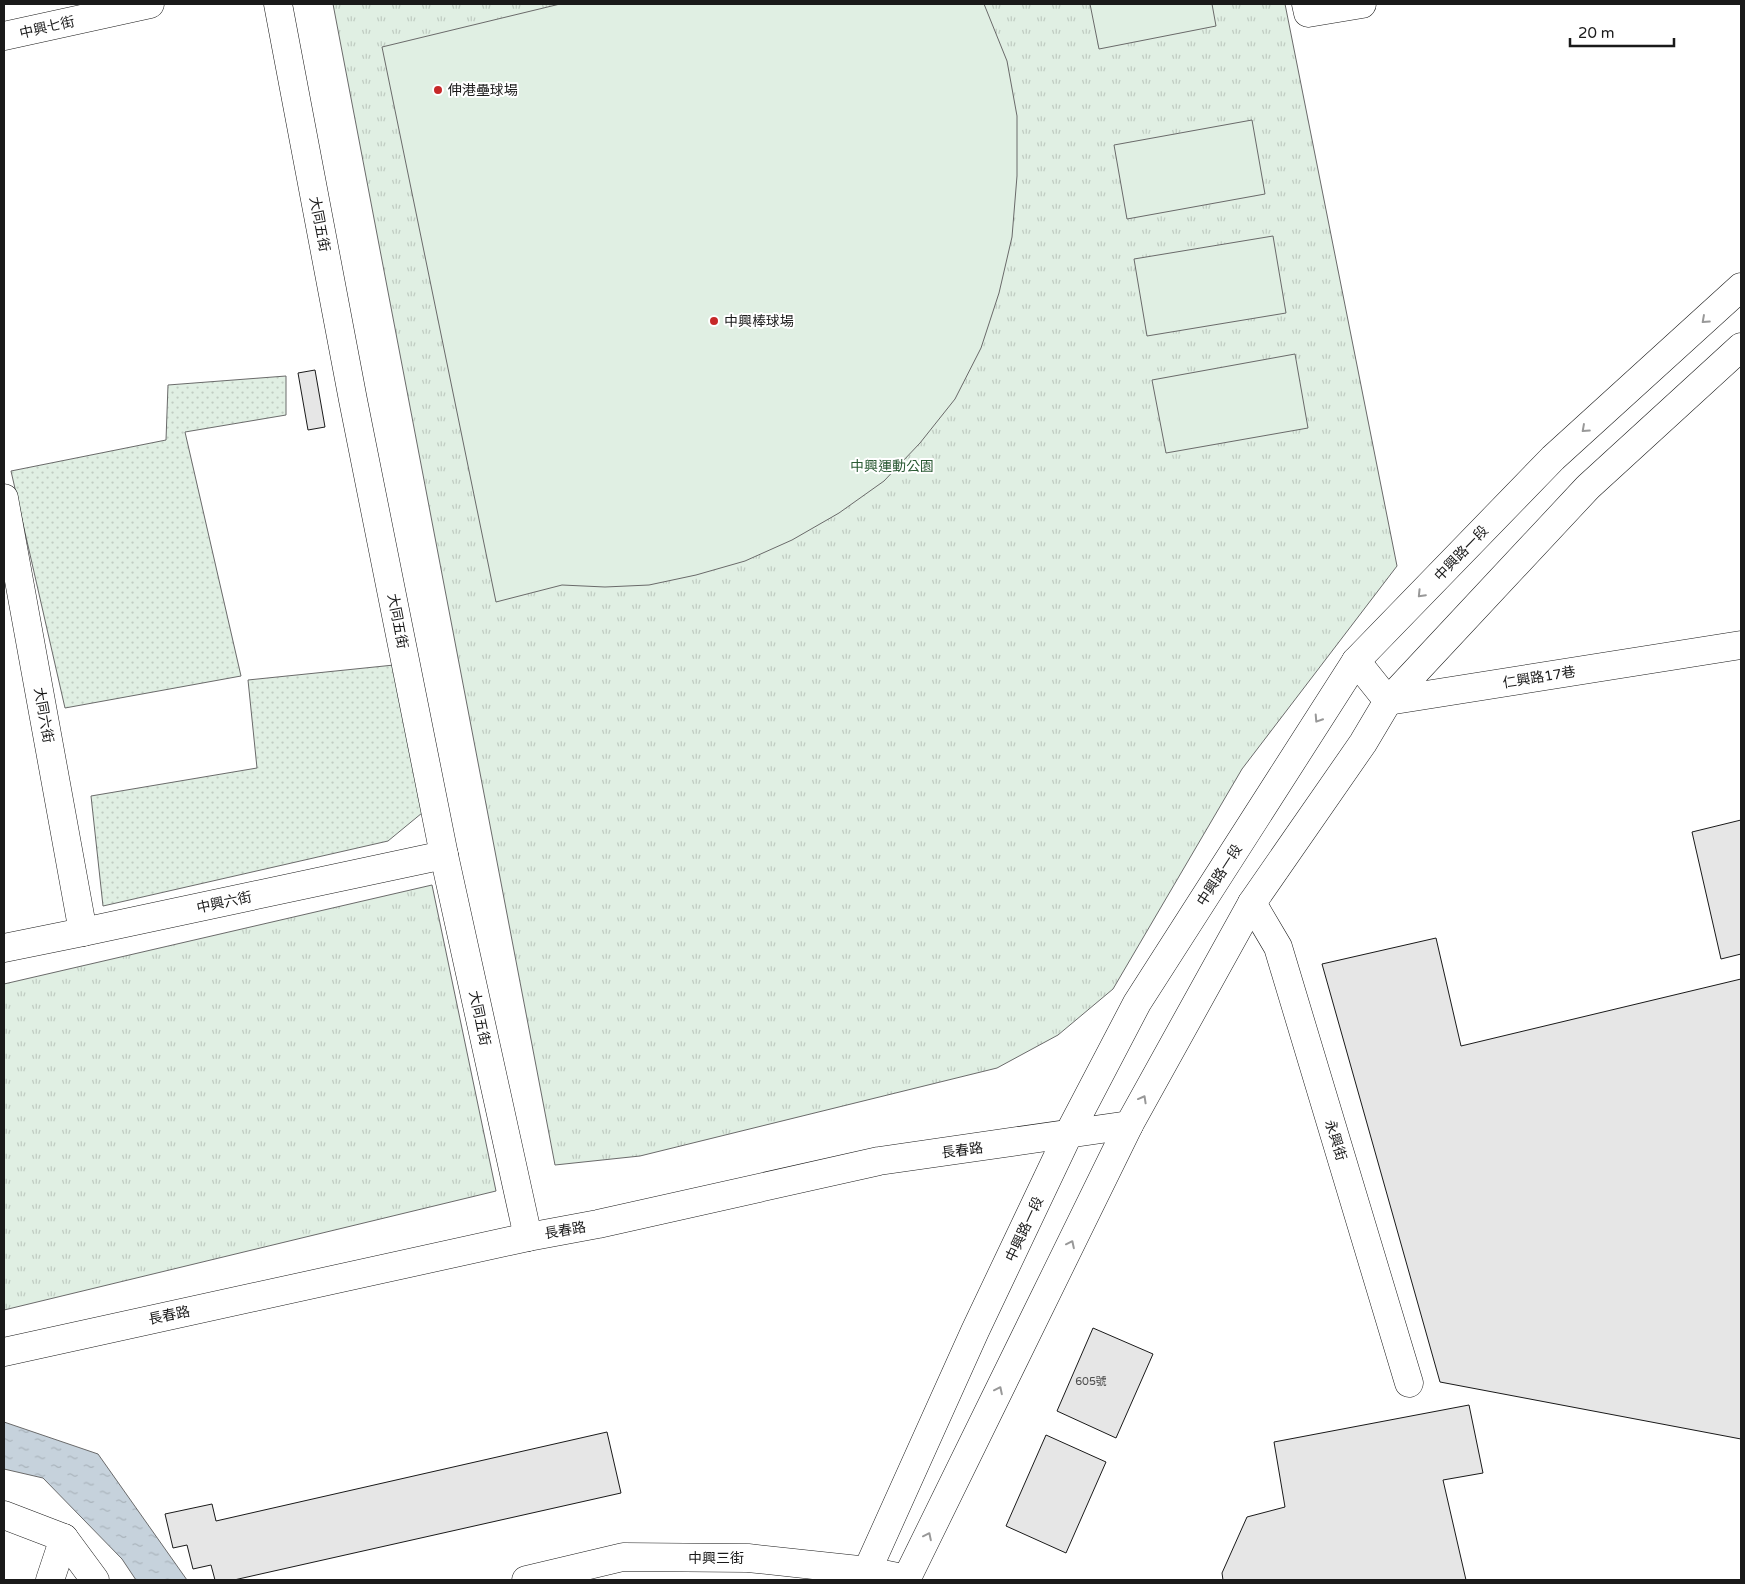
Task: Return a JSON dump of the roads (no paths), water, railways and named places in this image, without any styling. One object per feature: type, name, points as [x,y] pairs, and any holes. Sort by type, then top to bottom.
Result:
[{"type":"street","name":"中興七街","points":[[4,36],[150,4]]},
{"type":"street","name":"大同五街","points":[[278,4],[353,400],[444,854],[528,1237]]},
{"type":"street","points":[[1306,4],[1308,12],[1362,4]]},
{"type":"street","name":"中興路一段","points":[[866,1575],[979,1322],[1068,1135],[1137,1003],[1356,661],[1553,458],[1741,287]]},
{"type":"street","points":[[907,1580],[1129,1125],[1252,903],[1363,743],[1388,701],[1588,487],[1741,347]]},
{"type":"street","name":"大同六街","points":[[4,498],[83,932]]},
{"type":"street","name":"仁興路17巷","points":[[1388,701],[1741,644]]},
{"type":"street","points":[[1356,661],[1388,701]]},
{"type":"street","name":"中興六街","points":[[4,948],[444,854]]},
{"type":"street","name":"永興街","points":[[1252,903],[1278,947],[1409,1383]]},
{"type":"street","name":"長春路","points":[[4,1352],[528,1237],[598,1224],[879,1161],[1129,1125]]},
{"type":"street","points":[[4,1515],[64,1538],[95,1580]]},
{"type":"street","points":[[50,1580],[64,1538]]},
{"type":"street","name":"中興三街","points":[[526,1580],[623,1557],[748,1558],[907,1580]]},
{"type":"water","points":[[4,1422],[98,1454],[187,1580],[136,1580],[122,1559],[43,1478],[4,1469]]},
{"type":"place","name":"伸港壘球場","points":[[438,90]]},
{"type":"place","name":"中興棒球場","points":[[714,321]]},
{"type":"park label","name":"中興運動公園","points":[[892,466]]}]
